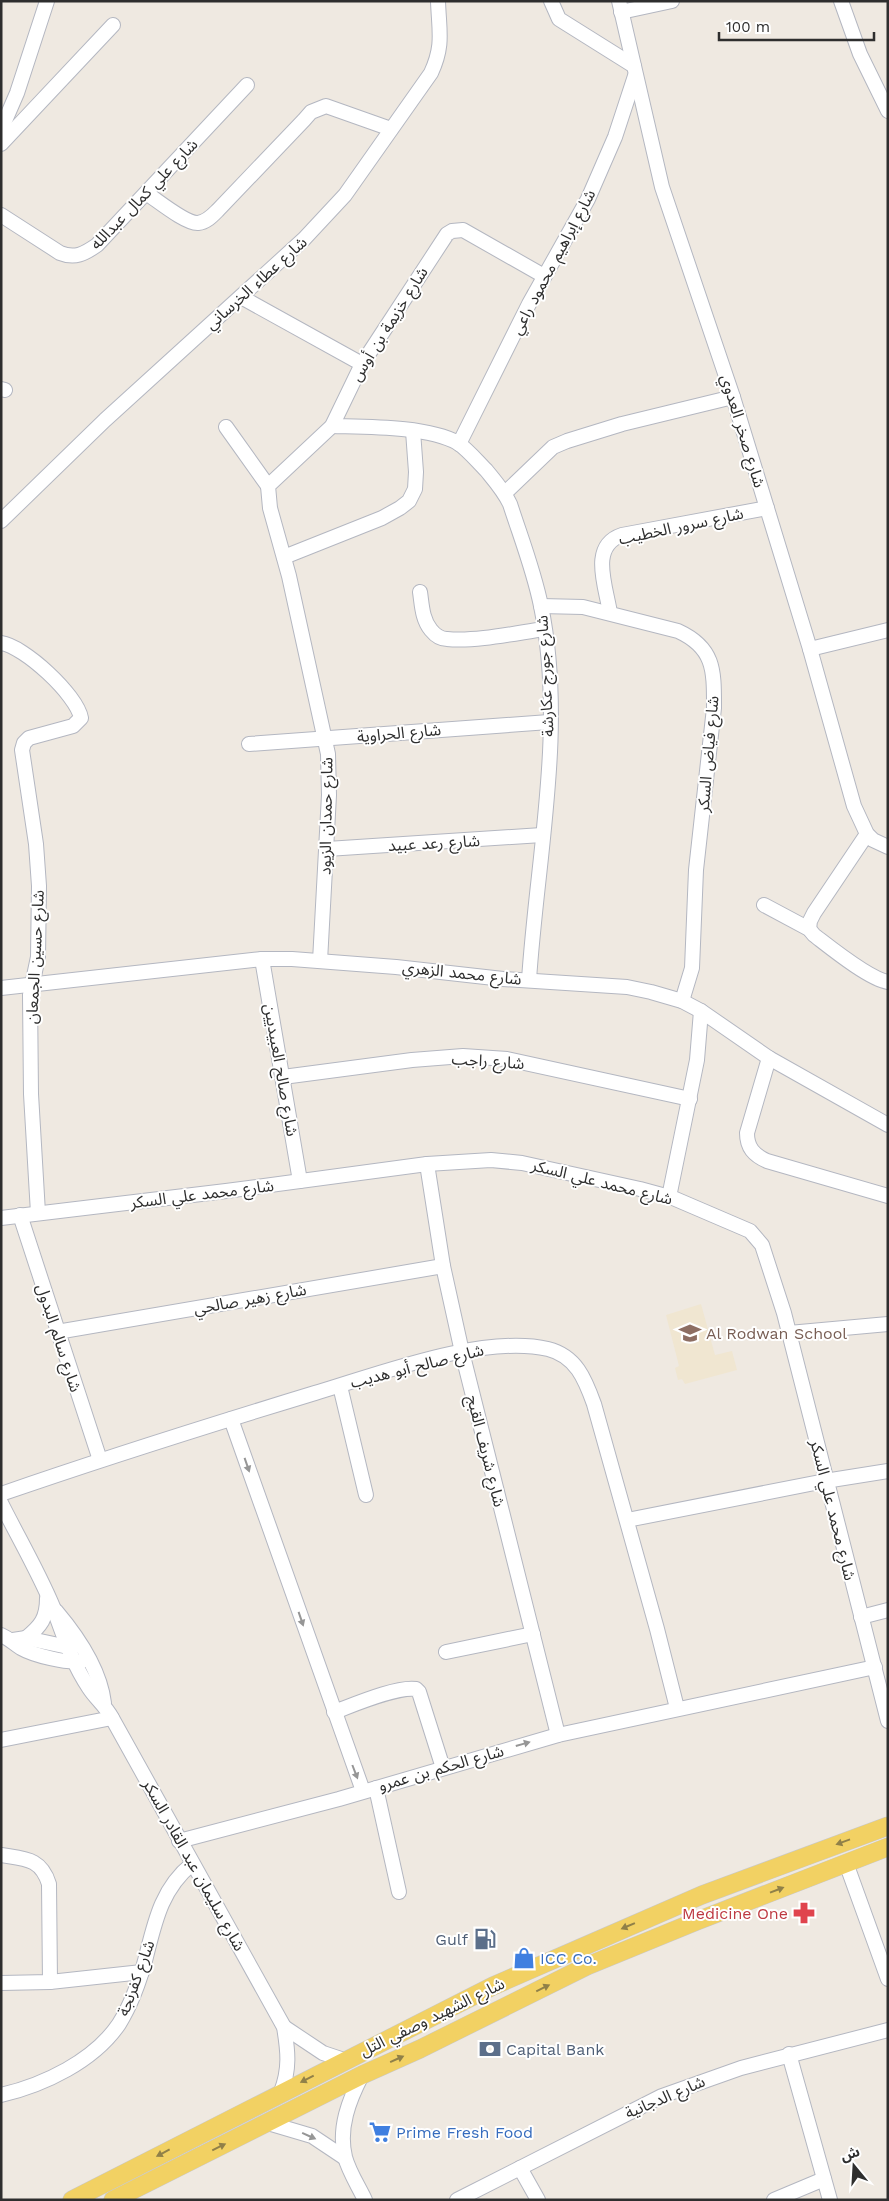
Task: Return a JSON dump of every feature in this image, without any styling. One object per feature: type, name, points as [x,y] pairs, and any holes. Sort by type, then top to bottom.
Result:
[{"type":"main road","name":"شارع الشهيد وصفي التل","points":[[72,2200],[492,1986],[659,1913],[799,1858],[888,1826]]},
{"type":"main road","name":"شارع الشهيد وصفي التل","points":[[113,2200],[362,2075],[420,2049],[587,1966],[697,1920],[888,1847]]},
{"type":"main road","points":[[689,1901],[688,1912],[697,1920]]},
{"type":"main road","points":[[659,1913],[666,1922],[667,1933]]},
{"type":"street","points":[[1,130],[18,93],[47,1]]},
{"type":"street","name":"شارع عطاء الخرساني","points":[[1,521],[105,420],[304,239],[345,195],[432,73],[441,42],[438,1]]},
{"type":"street","points":[[551,1],[560,19],[634,70]]},
{"type":"street","points":[[620,6],[672,1]]},
{"type":"street","points":[[841,1],[860,54],[888,111]]},
{"type":"street","name":"شارع صخر العدوي","points":[[620,6],[662,186],[733,397],[810,649],[854,806],[867,834]]},
{"type":"street","points":[[1,144],[112,25]]},
{"type":"street","name":"شارع إبراهيم محمود راعي","points":[[459,444],[544,276],[588,199],[606,161],[626,106],[634,70]]},
{"type":"street","name":"شارع علي كمال عبدالله","points":[[1,215],[60,253],[77,256],[86,253],[97,245],[247,85]]},
{"type":"street","points":[[146,193],[190,221],[200,223],[211,217],[304,120],[317,109],[328,107],[391,129]]},
{"type":"street","name":"شارع خزيمة بن أوس","points":[[268,486],[332,426],[362,364],[442,240],[452,231],[463,230],[544,276]]},
{"type":"street","points":[[241,297],[362,364]]},
{"type":"street","points":[[505,493],[553,446],[567,440],[622,424],[733,397]]},
{"type":"street","name":"شارع جورج عكارشة","points":[[332,426],[413,431],[432,434],[459,444],[481,465],[505,493],[526,550],[541,606],[549,687],[549,761],[529,980]]},
{"type":"street","points":[[226,427],[268,486],[270,508],[284,557],[382,518],[408,501],[415,489],[416,472],[413,431]]},
{"type":"street","name":"شارع سرور الخطيب","points":[[610,613],[602,557],[605,546],[610,541],[622,536],[767,508]]},
{"type":"street","name":"شارع حمدان الزيود","points":[[284,557],[316,704],[327,739],[330,777],[320,961]]},
{"type":"street","points":[[420,592],[424,617],[430,629],[446,639],[471,638],[544,629]]},
{"type":"street","name":"شارع فياض السكر","points":[[541,606],[583,607],[678,631],[692,637],[702,646],[712,671],[714,708],[696,870],[692,968],[682,1001]]},
{"type":"street","points":[[810,649],[888,630]]},
{"type":"street","name":"شارع حسين الجمعان","points":[[1,643],[36,662],[68,692],[80,711],[81,718],[78,722],[29,738],[24,743],[22,750],[36,844],[39,886],[38,957],[30,995],[31,1094],[38,1213]]},
{"type":"street","name":"شارع الحراوية","points":[[249,744],[549,722]]},
{"type":"street","name":"شارع رعد عبيد","points":[[327,849],[542,834]]},
{"type":"street","points":[[810,929],[810,921],[814,913],[867,834],[873,840],[888,847]]},
{"type":"street","points":[[764,905],[810,929],[814,935],[866,972],[881,981],[888,982]]},
{"type":"street","name":"شارع محمد الزهري","points":[[1,988],[262,959],[320,961],[627,987],[682,1001],[701,1011],[769,1058],[888,1125]]},
{"type":"street","name":"شارع صالح العبيديين","points":[[262,959],[300,1181]]},
{"type":"street","points":[[669,1197],[697,1060],[701,1011]]},
{"type":"street","name":"شارع راجب","points":[[283,1076],[412,1060],[463,1056],[507,1059],[690,1099]]},
{"type":"street","points":[[769,1058],[747,1133],[747,1143],[751,1150],[766,1161],[888,1196]]},
{"type":"street","name":"شارع محمد علي السكر","points":[[1,1218],[471,1160],[514,1162],[669,1197],[750,1231],[758,1238],[766,1254],[789,1333],[825,1481],[888,1720]]},
{"type":"street","name":"شارع شريف القبج","points":[[427,1164],[443,1266],[462,1352],[558,1735]]},
{"type":"street","name":"شارع سالم البدول","points":[[20,1215],[100,1460]]},
{"type":"street","name":"شارع زهير صالحي","points":[[57,1332],[443,1266]]},
{"type":"street","points":[[789,1333],[888,1324]]},
{"type":"street","name":"شارع صالح أبو هديب","points":[[1,1494],[100,1460],[232,1419],[462,1352],[487,1348],[535,1347],[549,1350],[571,1361],[580,1370],[594,1404],[677,1708]]},
{"type":"street","points":[[340,1386],[366,1495]]},
{"type":"street","name":"شارع الحكم بن عمرو","points":[[232,1419],[334,1712],[369,1789],[558,1735],[875,1667]]},
{"type":"street","points":[[627,1520],[825,1481],[888,1471]]},
{"type":"street","name":"شارع سليمان عبد القادر السكر","points":[[1,1503],[50,1602],[82,1661],[99,1680],[104,1703],[112,1718],[284,2027],[289,2063],[287,2078],[281,2092]]},
{"type":"street","points":[[13,1638],[43,1622],[50,1602]]},
{"type":"street","points":[[861,1617],[888,1610]]},
{"type":"street","points":[[446,1652],[533,1634]]},
{"type":"street","points":[[13,1638],[74,1646]]},
{"type":"street","points":[[13,1638],[21,1648],[41,1655],[82,1677]]},
{"type":"street","points":[[41,1655],[82,1661]]},
{"type":"street","name":"شارع سليمان عبد القادر السكر","points":[[82,1661],[82,1677],[89,1689],[104,1703]]},
{"type":"street","points":[[334,1712],[381,1696],[408,1689],[416,1689],[419,1692],[443,1768]]},
{"type":"street","points":[[1,1740],[112,1718]]},
{"type":"street","points":[[179,1841],[369,1789],[399,1892]]},
{"type":"street","points":[[1,1854],[32,1861],[40,1865],[46,1875],[49,1884],[50,1982]]},
{"type":"street","points":[[846,1863],[888,1979]]},
{"type":"street","name":"شارع كفرنجة","points":[[1,2095],[37,2084],[65,2070],[92,2053],[119,2024],[131,2002],[142,1972],[157,1915],[165,1894],[182,1872],[192,1864]]},
{"type":"street","points":[[1,1982],[50,1982],[142,1972]]},
{"type":"street","name":"شارع سليمان عبد القادر السكر","points":[[284,2027],[323,2053],[344,2060]]},
{"type":"street","name":"شارع الدجانية","points":[[457,2200],[662,2096],[700,2081],[789,2054],[888,2030]]},
{"type":"street","points":[[789,2054],[830,2200]]},
{"type":"street","points":[[362,2075],[352,2094],[346,2112],[343,2133],[345,2158],[365,2200]]},
{"type":"street","points":[[268,2123],[312,2136],[345,2158]]},
{"type":"street","points":[[520,2168],[538,2200]]},
{"type":"street","points":[[774,2200],[824,2179]]},
{"type":"shaded area","name":"Al Rodwan School","points":[[701,1304],[715,1355],[732,1351],[737,1370],[685,1384],[682,1379],[678,1380],[675,1368],[679,1366],[666,1315]]},
{"type":"place","name":"Al Rodwan School","points":[[690,1333]]},
{"type":"place","name":"Medicine One","points":[[804,1913]]},
{"type":"place","name":"Gulf","points":[[485,1939]]},
{"type":"place","name":"ICC Co.","points":[[524,1958]]},
{"type":"place","name":"Capital Bank","points":[[490,2049]]},
{"type":"place","name":"Prime Fresh Food","points":[[380,2132]]}]
